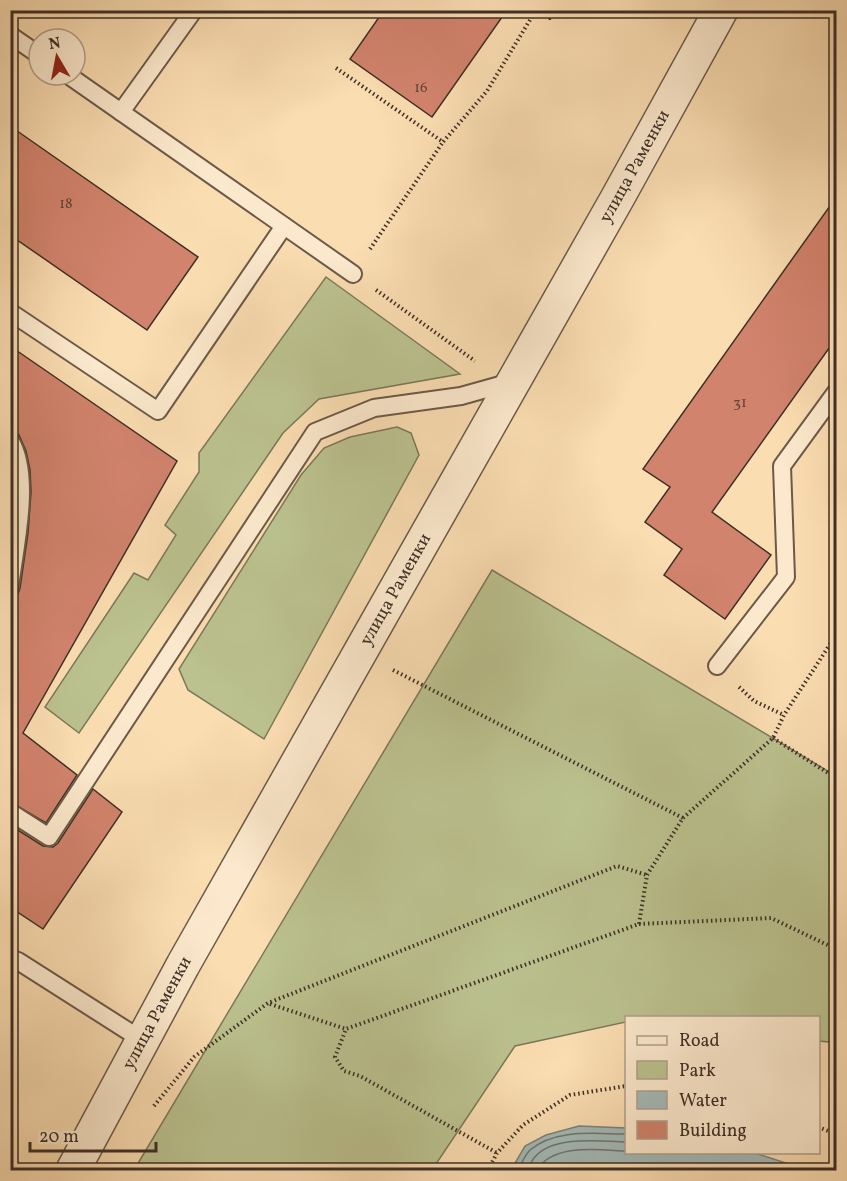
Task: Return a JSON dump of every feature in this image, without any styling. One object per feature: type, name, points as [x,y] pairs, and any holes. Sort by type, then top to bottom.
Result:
[{"type":"street","name":"улица Раменки","points":[[73,1170],[183,965],[618,197],[721,10]]},
{"type":"lane","points":[[121,112],[194,10]]},
{"type":"lane","points":[[10,35],[27,47]]},
{"type":"lane","points":[[85,87],[352,274]]},
{"type":"lane","points":[[10,312],[158,411],[284,226]]},
{"type":"lane","points":[[10,812],[49,837],[315,432],[374,408],[461,396],[512,382]]},
{"type":"lane","points":[[717,666],[786,577],[782,466],[837,392]]},
{"type":"lane","points":[[10,441],[14,447],[23,485],[10,587]]},
{"type":"lane","points":[[10,958],[28,967],[142,1040]]},
{"type":"path","points":[[478,363],[352,274],[443,142],[487,91],[537,10],[550,18],[568,10]]},
{"type":"path","points":[[336,68],[443,142]]},
{"type":"path","points":[[639,924],[647,875],[683,818],[772,738],[784,715],[837,635]]},
{"type":"path","points":[[361,650],[404,676],[683,818]]},
{"type":"path","points":[[754,701],[784,715]]},
{"type":"path","points":[[772,738],[837,778]]},
{"type":"path","points":[[149,1112],[194,1057],[268,1003],[617,866],[647,875]]},
{"type":"path","points":[[268,1003],[346,1029],[639,924],[771,918],[837,949]]},
{"type":"path","points":[[346,1029],[334,1057],[344,1071],[360,1076],[497,1153]]},
{"type":"path","points":[[488,1170],[497,1153],[523,1125],[570,1095],[625,1086]]},
{"type":"path","points":[[820,1127],[837,1134]]},
{"type":"green space","points":[[326,277],[460,374],[319,399],[283,433],[79,733],[45,707],[134,573],[148,580],[176,535],[165,525],[199,472],[199,453]]},
{"type":"green space","points":[[397,427],[411,433],[419,455],[264,739],[188,690],[179,669],[301,475],[324,448],[350,437]]},
{"type":"green space","points":[[492,570],[836,776],[836,1048],[829,1042],[820,1041],[820,1016],[625,1016],[625,1022],[515,1046],[432,1170],[134,1170]]},
{"type":"water","points":[[579,1126],[625,1128],[625,1154],[758,1154],[807,1170],[511,1170],[525,1146],[546,1135]]},
{"type":"building","points":[[384,10],[507,10],[432,117],[350,59]]},
{"type":"building","points":[[10,126],[198,257],[147,330],[10,235]]},
{"type":"building","points":[[837,196],[837,337],[712,512],[771,555],[725,619],[664,575],[682,549],[645,522],[670,487],[643,469]]},
{"type":"building","points":[[10,346],[177,461],[23,733],[77,775],[46,823],[10,802],[10,597],[18,594],[20,588],[31,492],[26,451],[19,435],[10,430]]},
{"type":"building","points":[[93,789],[122,812],[43,929],[10,907],[10,825],[43,846],[53,847],[58,843]]}]
